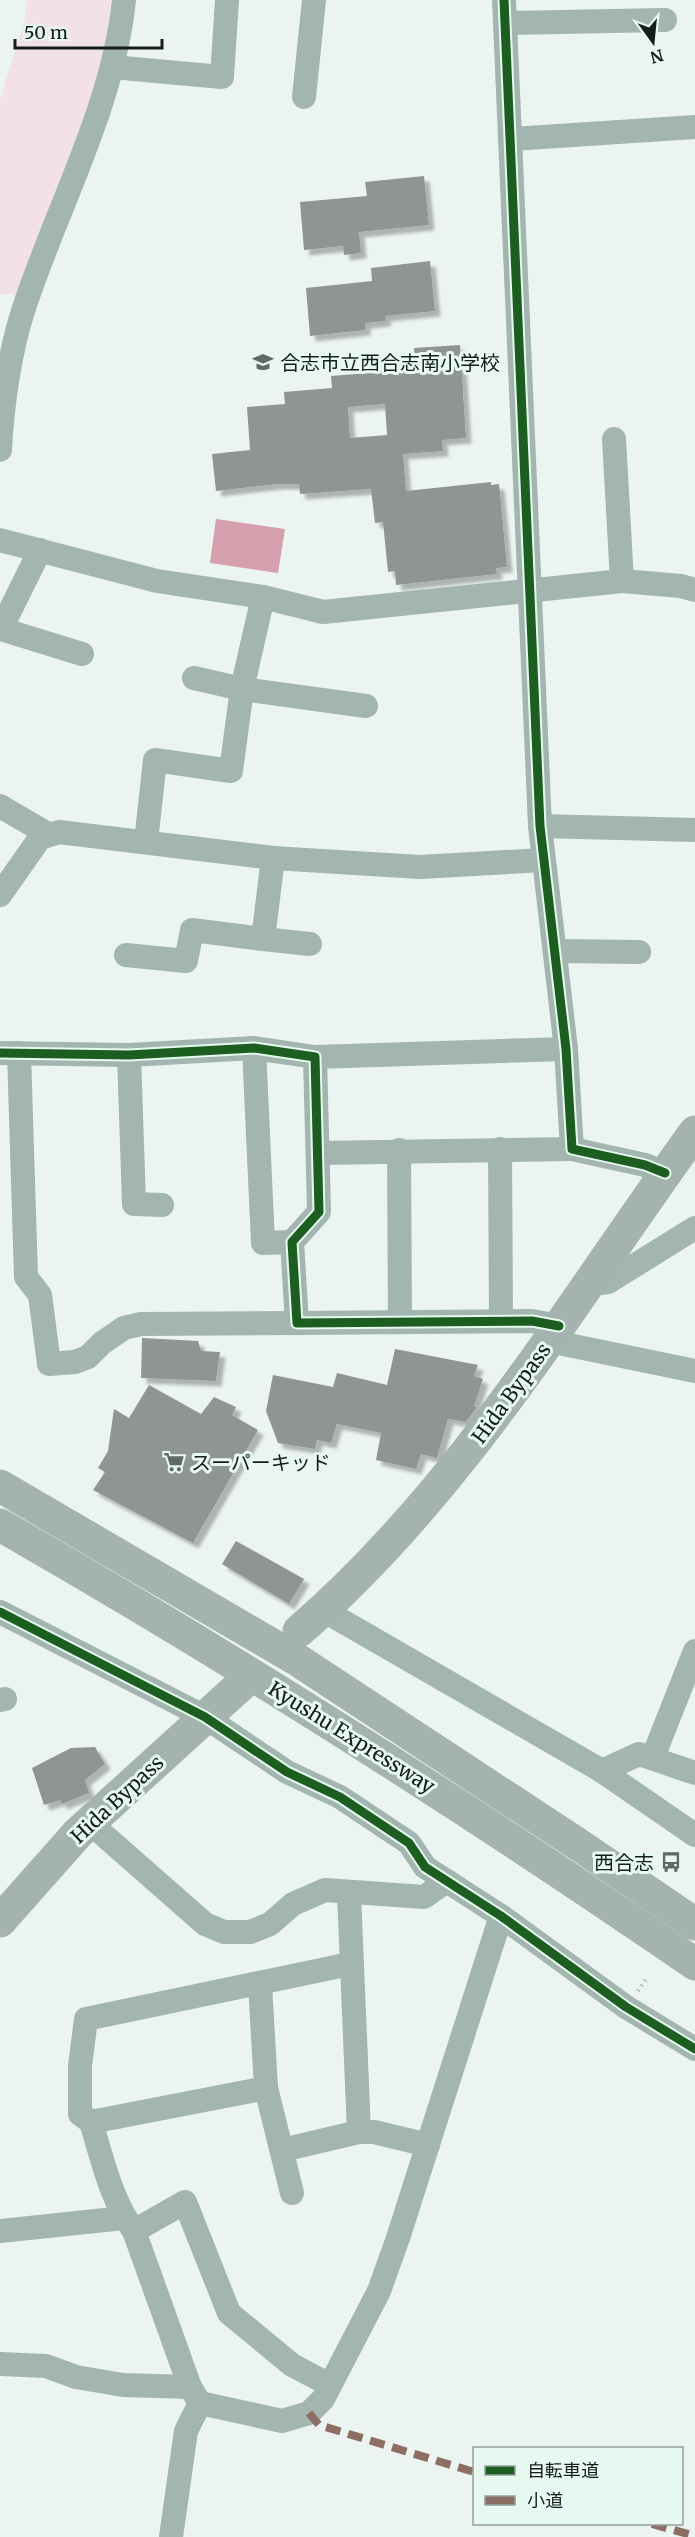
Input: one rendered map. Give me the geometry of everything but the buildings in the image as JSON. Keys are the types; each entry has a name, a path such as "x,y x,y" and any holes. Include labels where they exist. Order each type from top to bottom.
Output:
{"highway":[{"name":"Hida Bypass","path":"311,1621 400,1532 454,1470 502,1409 695,1132"},
{"name":"Kyushu Expressway","path":"0,1486 296,1659 695,1924"},
{"name":"Kyushu Expressway","path":"0,1525 153,1613 431,1786 695,1964"},
{"name":"Hida Bypass","path":"0,1920 90,1823 242,1684"}],"street":[{"path":"0,450 2,414 22,312 69,194 112,67 124,0"},
{"path":"112,67 222,77 227,0"},
{"path":"304,97 314,0"},
{"path":"572,1149 567,1049 540,826 505,11 665,20"},
{"path":"512,139 695,127"},
{"path":"614,439 622,581"},
{"path":"0,540 158,581 263,597 323,612 622,581 681,586 695,590"},
{"path":"40,550 1,629 82,654"},
{"path":"146,842 155,760 231,771 242,689 263,597"},
{"path":"194,678 242,689 366,706"},
{"path":"0,806 48,834"},
{"path":"540,826 695,830"},
{"path":"0,895 33,845 48,834 59,832 273,858 420,867 543,860"},
{"path":"263,939 273,858"},
{"path":"126,955 186,961 192,930 309,944"},
{"path":"555,951 639,952"},
{"path":"567,1049 315,1058 254,1048 129,1054 10,1053 26,1276 40,1295 49,1364 75,1362 88,1357 102,1343 124,1328 141,1324 532,1321 554,1333 695,1371"},
{"path":"254,1048 263,1242 292,1242"},
{"path":"129,1054 134,1204 162,1205"},
{"path":"297,1323 292,1242 319,1212 315,1058"},
{"path":"500,1149 501,1321"},
{"path":"319,1153 572,1149 645,1165 665,1173"},
{"path":"399,1150 400,1321"},
{"path":"587,1285 608,1282 695,1228"},
{"path":"0,1612 205,1717 287,1772 340,1797 409,1843 424,1867 501,1916 626,2007 695,2049"},
{"path":"311,1621 602,1771 695,1835"},
{"path":"653,1757 695,1651"},
{"path":"602,1771 639,1754 695,1773"},
{"path":"90,1823 205,1923 224,1932 250,1932 270,1924 293,1904 325,1890 349,1894 424,1897 447,1881"},
{"path":"349,1894 350,1964 359,2132"},
{"path":"0,2364 46,2366 76,2377 195,2395 282,2421 309,2413 323,2399 379,2291 501,1916"},
{"path":"171,2537 186,2431 195,2395 129,2224 104,2167 91,2122 80,2114 80,2066 86,2019 350,1964"},
{"path":"260,1984 266,2088 292,2193"},
{"path":"91,2122 266,2088"},
{"path":"282,2150 359,2132 374,2132 428,2145"},
{"path":"0,2231 129,2224 185,2202 229,2313 292,2365 330,2385"}],"shaded area":[{"path":"27,0 111,0 99,76 89,113 78,150 24,295 0,294 0,99 25,18"},
{"path":"216,519 285,529 278,573 210,563"}],"marked path":[{"path":"309,2413 319,2425 473,2472"},
{"path":"656,2525 695,2536"}],"cycle path":[{"path":"504,0 540,826 566,1049 572,1149 645,1165 665,1173"},
{"path":"0,1053 129,1055 254,1048 315,1057 319,1212 292,1242 297,1323 532,1321 559,1326"},
{"path":"0,1612 205,1717 287,1772 340,1797 409,1843 425,1867 501,1916 626,2007 695,2049"}],"place":[{"name":"合志市立西合志南小学校","path":"263,362"},
{"name":"スーパーキッド","path":"174,1462"},
{"name":"西合志","path":"671,1862"}]}
